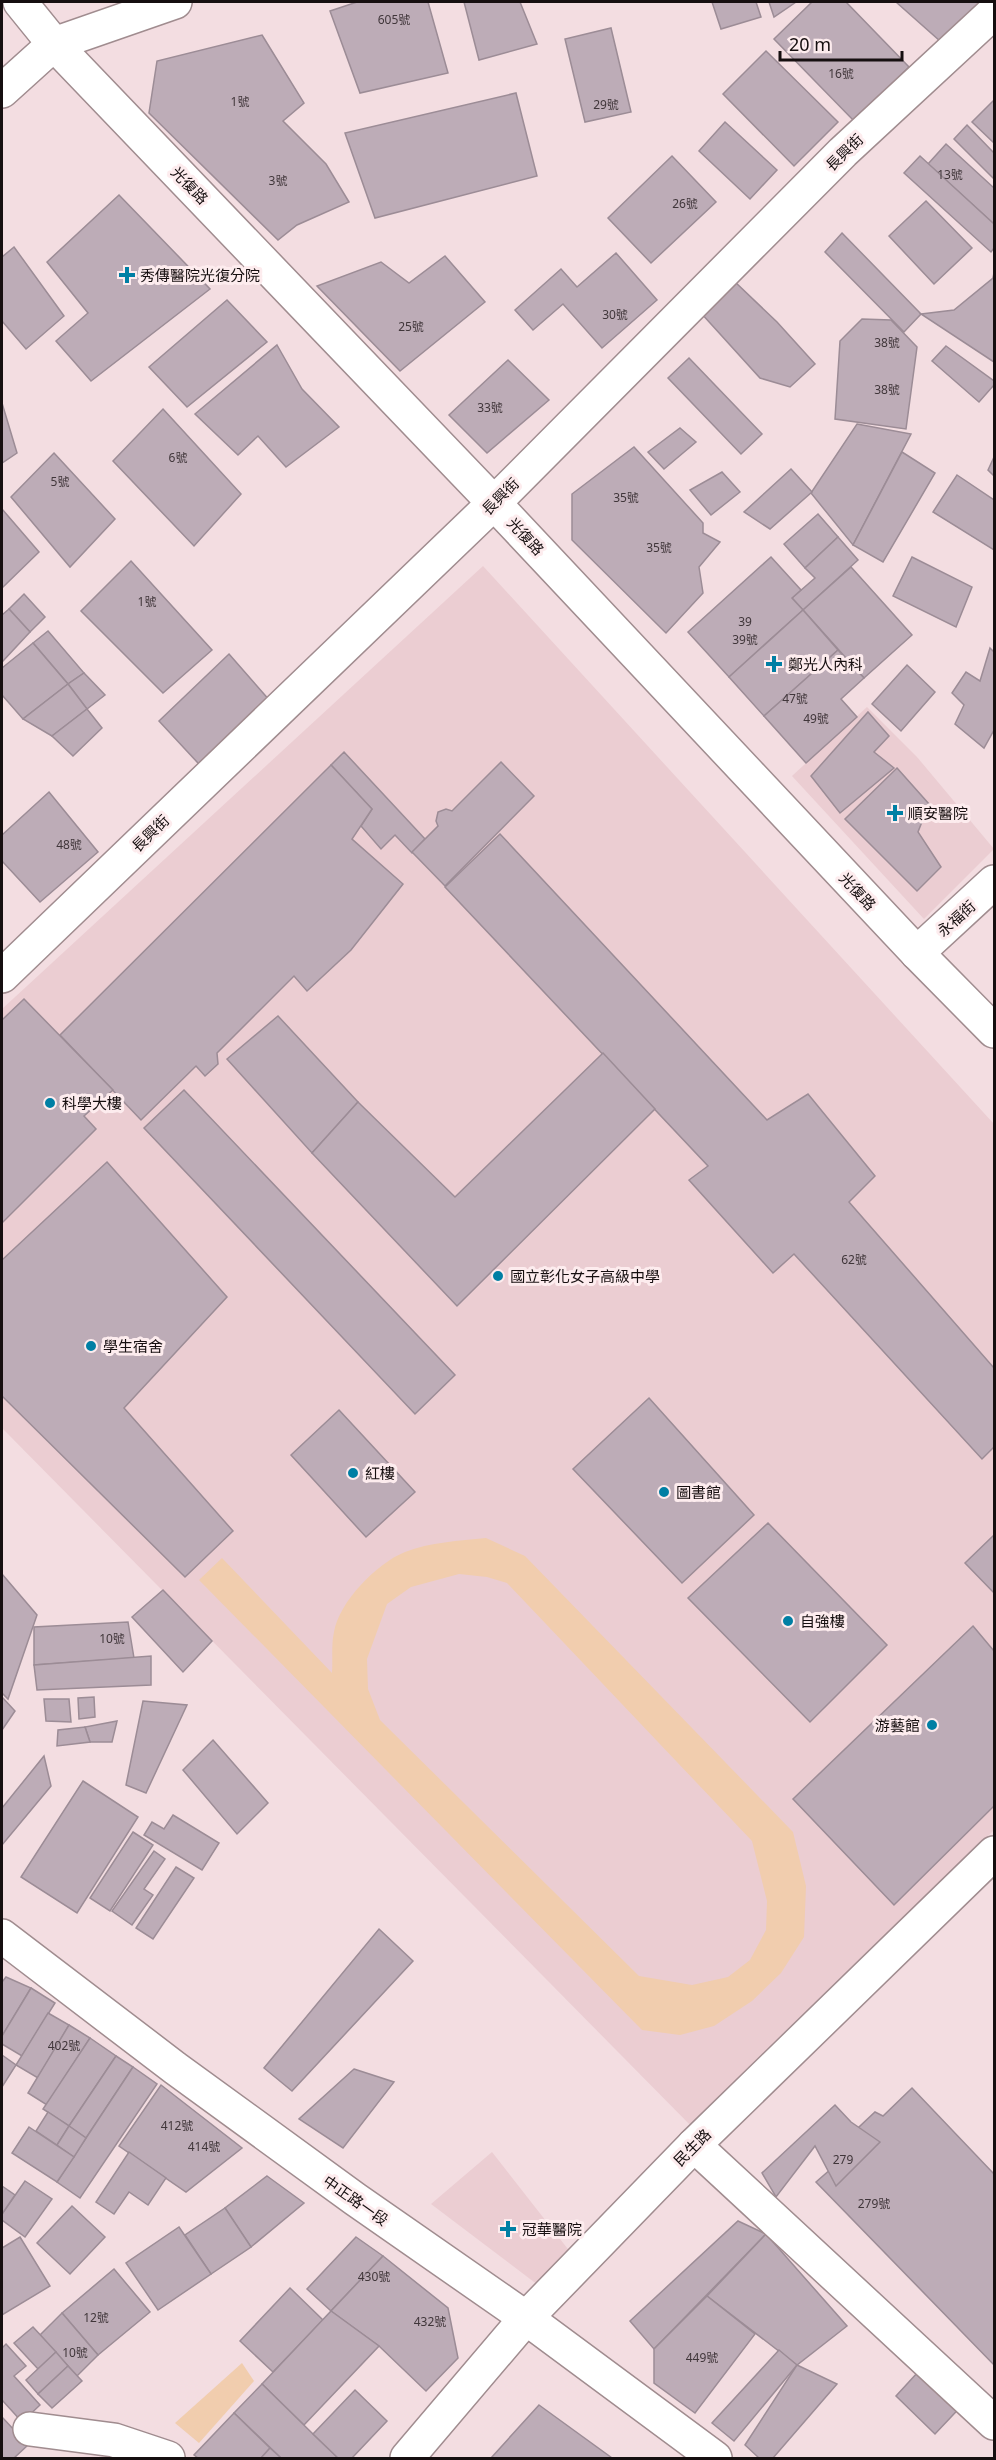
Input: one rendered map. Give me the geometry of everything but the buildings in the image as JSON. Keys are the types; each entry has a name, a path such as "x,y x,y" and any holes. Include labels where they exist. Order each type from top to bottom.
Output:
{"street":[{"name":"光復路","path":"20,2 54,44 494,502 917,953 994,1031"},
{"path":"2,91 54,44 176,2"},
{"name":"長興街","path":"2,976 494,502 843,152 994,12"},
{"name":"永福街","path":"917,953 994,882"},
{"name":"民生路","path":"407,2458 526,2318 694,2145 990,1867"},
{"name":"中正路一段","path":"2,1936 175,2068 354,2199 526,2318 715,2458"},
{"path":"694,2145 994,2423"},
{"path":"30,2429 114,2440 168,2458"}],"shaded area":[{"name":"國立彰化女子高級中學","path":"483,566 994,1124 994,1830 696,2131 2,1428 2,1009"},
{"name":"順安醫院","path":"867,707 917,757 994,849 924,919 792,776"},
{"path":"486,1538 525,1556 793,1832 806,1886 804,1937 781,1973 752,2001 714,2026 680,2035 642,2030 199,1580 222,1558 332,1673 333,1642 337,1620 351,1596 372,1574 394,1557 405,1552 434,1544","holes":["459,1574 487,1577 507,1583 752,1841 767,1901 766,1930 750,1960 728,1977 692,1985 639,1976 380,1720 368,1689 367,1659 387,1604 411,1587"]},
{"name":"冠華醫院","path":"492,2152 571,2253 538,2285 431,2204"},
{"path":"242,2363 254,2381 199,2443 175,2423"}],"place":[{"name":"秀傳醫院光復分院","path":"127,275"},
{"name":"鄭光人內科","path":"774,664"},
{"name":"順安醫院","path":"895,813"},
{"name":"科學大樓","path":"50,1103"},
{"name":"國立彰化女子高級中學","path":"498,1276"},
{"name":"學生宿舍","path":"91,1346"},
{"name":"紅樓","path":"353,1473"},
{"name":"圖書館","path":"664,1492"},
{"name":"自強樓","path":"788,1621"},
{"name":"游藝館","path":"932,1725"},
{"name":"冠華醫院","path":"508,2229"}]}
